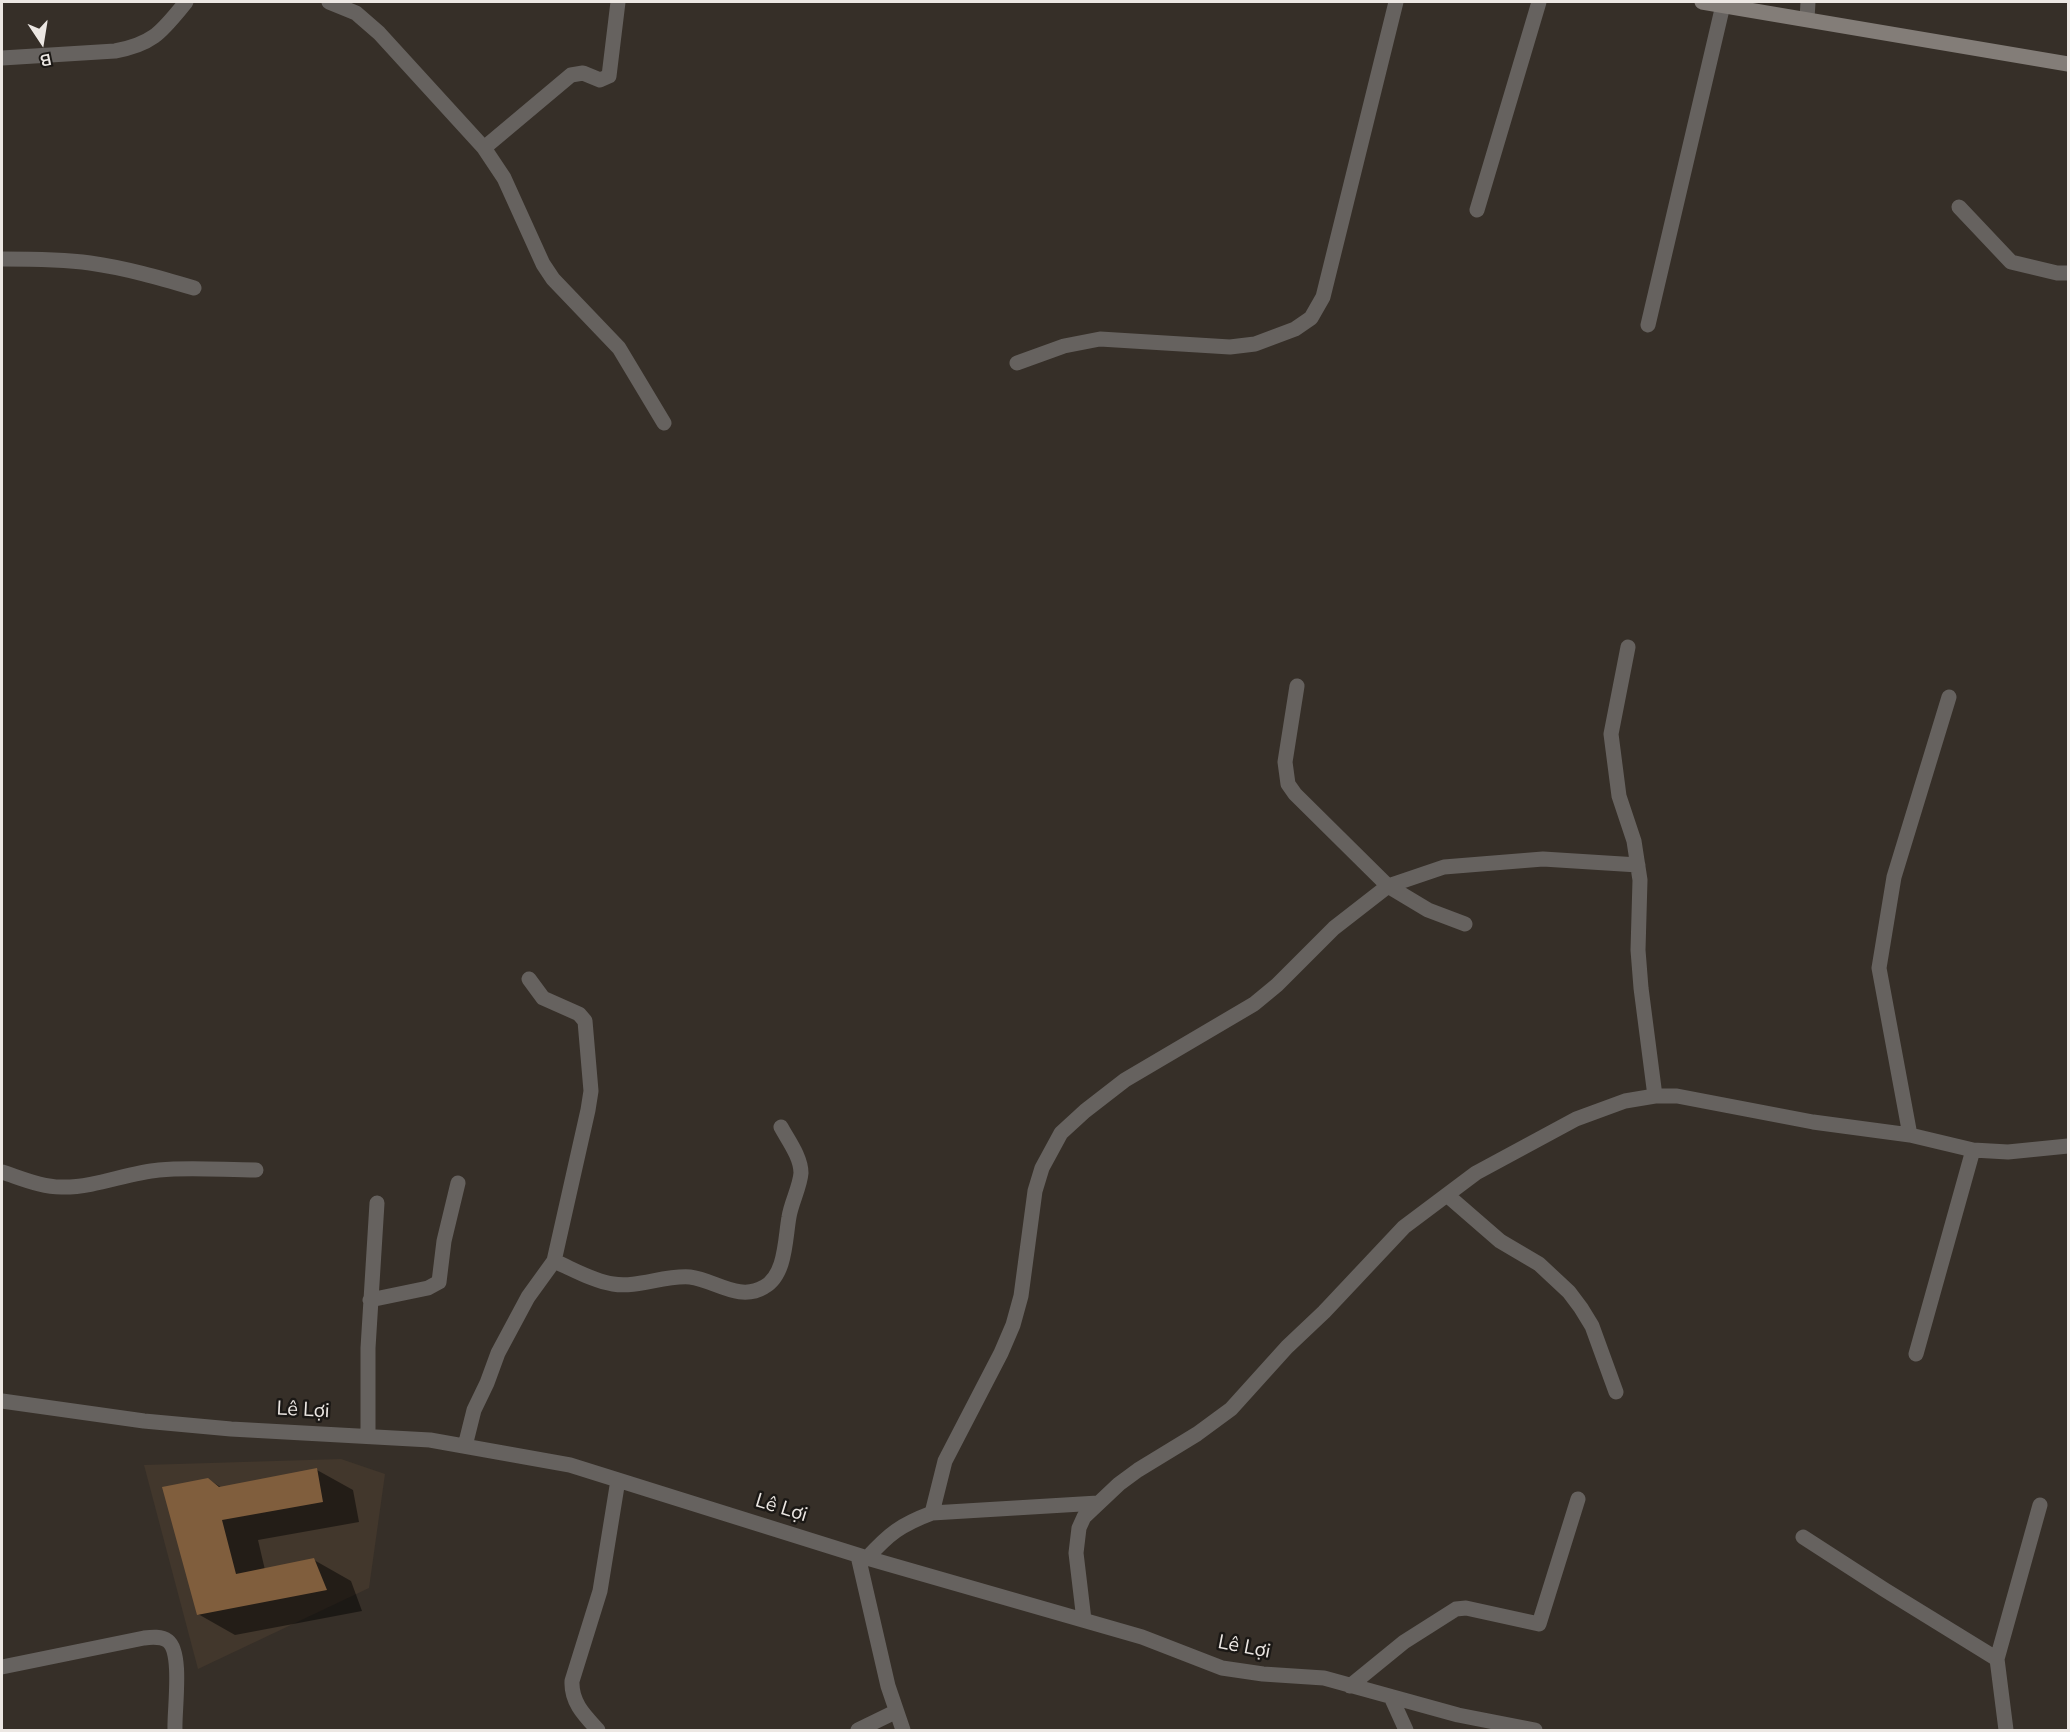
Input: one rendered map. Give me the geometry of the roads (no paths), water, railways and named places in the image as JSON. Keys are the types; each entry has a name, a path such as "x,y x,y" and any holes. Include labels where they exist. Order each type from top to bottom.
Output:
{"main road":[{"path":"1702,2 1731,4 1807,19 2067,62"}],"street":[{"path":"2,58 132,48 162,32 186,2"},
{"path":"329,2 361,7 379,33 484,148 504,178 543,264 553,279 619,348 664,423"},
{"path":"484,148 572,75 583,73 600,80 609,76 618,2"},
{"path":"1017,363 1064,346 1100,339 1230,347 1255,345 1295,329 1311,318 1323,297 1396,2"},
{"path":"1477,210 1539,2"},
{"path":"1807,19 1808,2"},
{"path":"1647,325 1731,4"},
{"path":"1959,207 2011,262 2057,273 2068,273"},
{"path":"2,259 45,259 91,263 148,274 194,288"},
{"path":"1628,647 1611,734 1619,796 1629,820 1640,880 1638,950 1655,1096"},
{"path":"1297,686 1285,762 1288,784 1295,794 1388,886 1428,910 1465,924"},
{"path":"1910,1136 1879,968 1894,877 1949,697"},
{"path":"932,1514 945,1461 1013,1325 1021,1296 1035,1191 1042,1168 1061,1133 1125,1080 1254,1004 1277,985 1334,928 1388,886 1444,867 1543,859 1638,865"},
{"path":"465,1446 474,1410 488,1383 498,1353 528,1297 554,1261 591,1091 587,1035 583,1017 543,998 529,980"},
{"path":"1084,1620 1076,1553 1078,1528 1084,1517 1138,1470 1197,1434 1231,1408 1274,1360 1324,1312 1404,1227 1476,1173 1576,1119 1625,1101 1655,1096 1692,1097 1813,1122 1910,1136 1973,1150 2008,1152 2068,1146"},
{"path":"554,1261 601,1282 616,1285 691,1277 741,1293 752,1292 764,1287 774,1279 779,1270 791,1205 801,1173 794,1150 781,1127"},
{"path":"1916,1354 1973,1150"},
{"path":"2,1172 46,1185 62,1187 90,1185 129,1174 163,1170 256,1170"},
{"path":"370,1300 428,1288 439,1282 444,1241 458,1183"},
{"path":"1447,1195 1500,1241 1539,1264 1569,1292 1592,1326 1616,1392"},
{"path":"368,1435 368,1348 377,1203"},
{"name":"Lê Lợi","path":"2,1401 144,1421 231,1429 430,1440 570,1465 862,1557 1142,1637 1222,1668 1263,1674 1324,1678 1458,1715 1535,1731"},
{"path":"598,1731 576,1705 571,1690 600,1592 618,1480"},
{"path":"1350,1686 1404,1641 1456,1609 1466,1608 1539,1624 1578,1499"},
{"path":"903,1731 888,1686 862,1557 894,1531 914,1520 932,1514 1098,1503"},
{"path":"2006,1731 1997,1659 2040,1505"},
{"path":"1803,1537 1997,1659"},
{"path":"2,1667 158,1637 167,1641 174,1648 176,1661 175,1731"},
{"path":"1391,1697 1406,1731"},
{"path":"858,1731 896,1712"}]}
